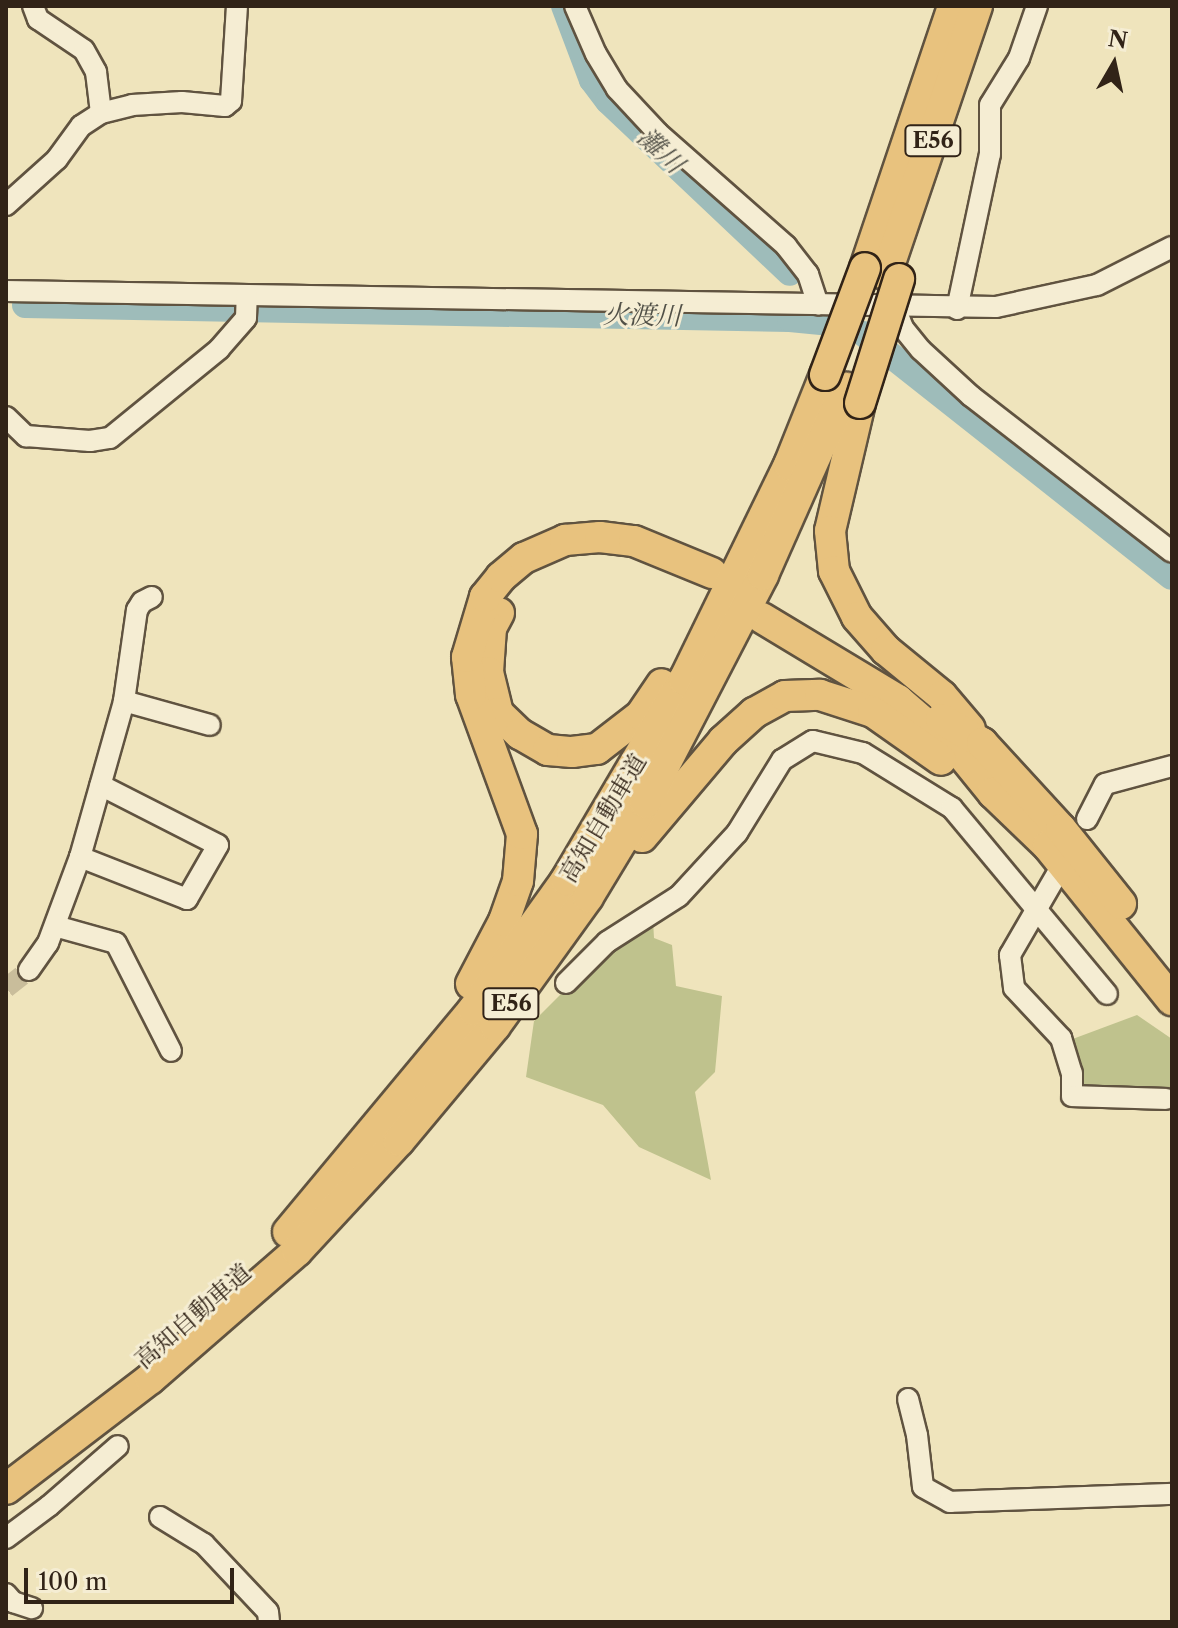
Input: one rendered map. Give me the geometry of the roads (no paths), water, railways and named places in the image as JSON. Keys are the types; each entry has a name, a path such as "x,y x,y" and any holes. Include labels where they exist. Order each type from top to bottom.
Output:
{"highway":[{"name":"高知自動車道","path":"6,1489 150,1379 297,1251 399,1141 495,1026 588,897 645,803 705,691 810,474 886,282 953,6"},
{"name":"E56","path":"886,282 977,6"},
{"path":"886,282 844,388 830,531 834,571 857,617 886,650 942,696 1061,829 1172,967"},
{"name":"高知自動車道","path":"6,1465 138,1364 281,1239 473,1010 566,880 684,680 720,576 789,465 844,388"},
{"path":"281,1239 435,1039 484,964 518,881 522,834 471,695 468,670 473,627 485,597 501,577 524,558 565,540 600,537 634,541 720,576"},
{"path":"578,556 604,556 720,576 641,715 597,749 572,752 548,750 520,734 498,713 488,672 491,628 521,583 578,556"},
{"path":"982,743 942,720 860,658 766,609 898,700 963,756 993,793 1048,846 1172,1000"},
{"path":"588,897 723,741 754,713 785,696 820,695 873,712 993,793"}],"street":[{"path":"33,6 38,19 84,50 96,72 101,113"},
{"path":"6,205 57,159 81,126 101,113 132,105 225,106 231,101 237,6"},
{"path":"575,6 596,54 617,89 658,133 786,246 808,274 818,304"},
{"path":"957,309 990,154 990,105 1019,58 1037,6"},
{"path":"6,291 818,304 886,282 957,309 996,307 1063,295 1107,281 1172,247"},
{"path":"886,282 903,328 921,350 1027,441 1172,552"},
{"path":"6,417 26,436 90,441 110,438 219,349 246,318 247,295"},
{"path":"29,970 48,943 80,857 124,701 137,610 142,602 152,597"},
{"path":"124,701 210,725"},
{"path":"566,983 607,942 679,896 737,833 782,760 813,741 863,753 952,808 1107,994"},
{"path":"1087,819 1105,784 1172,766"},
{"path":"80,857 187,899 218,845 100,785"},
{"path":"1057,874 1010,955 1014,988 1061,1038 1072,1073 1072,1096 1166,1099"},
{"path":"55,926 116,943 171,1051"},
{"path":"908,1399 917,1435 923,1487 950,1502 1172,1494"},
{"path":"6,1538 118,1446"},
{"path":"160,1517 204,1544 268,1612 269,1622"},
{"path":"6,1594 13,1602 32,1608"}],"waterway":[{"name":"灘川","path":"564,6 592,80 608,101 790,273"},
{"name":"火渡川","path":"25,305 790,319 852,325"},
{"name":"火渡川","path":"864,334 1172,577"}],"tunnel":[{"path":"6,988 29,970"}]}
